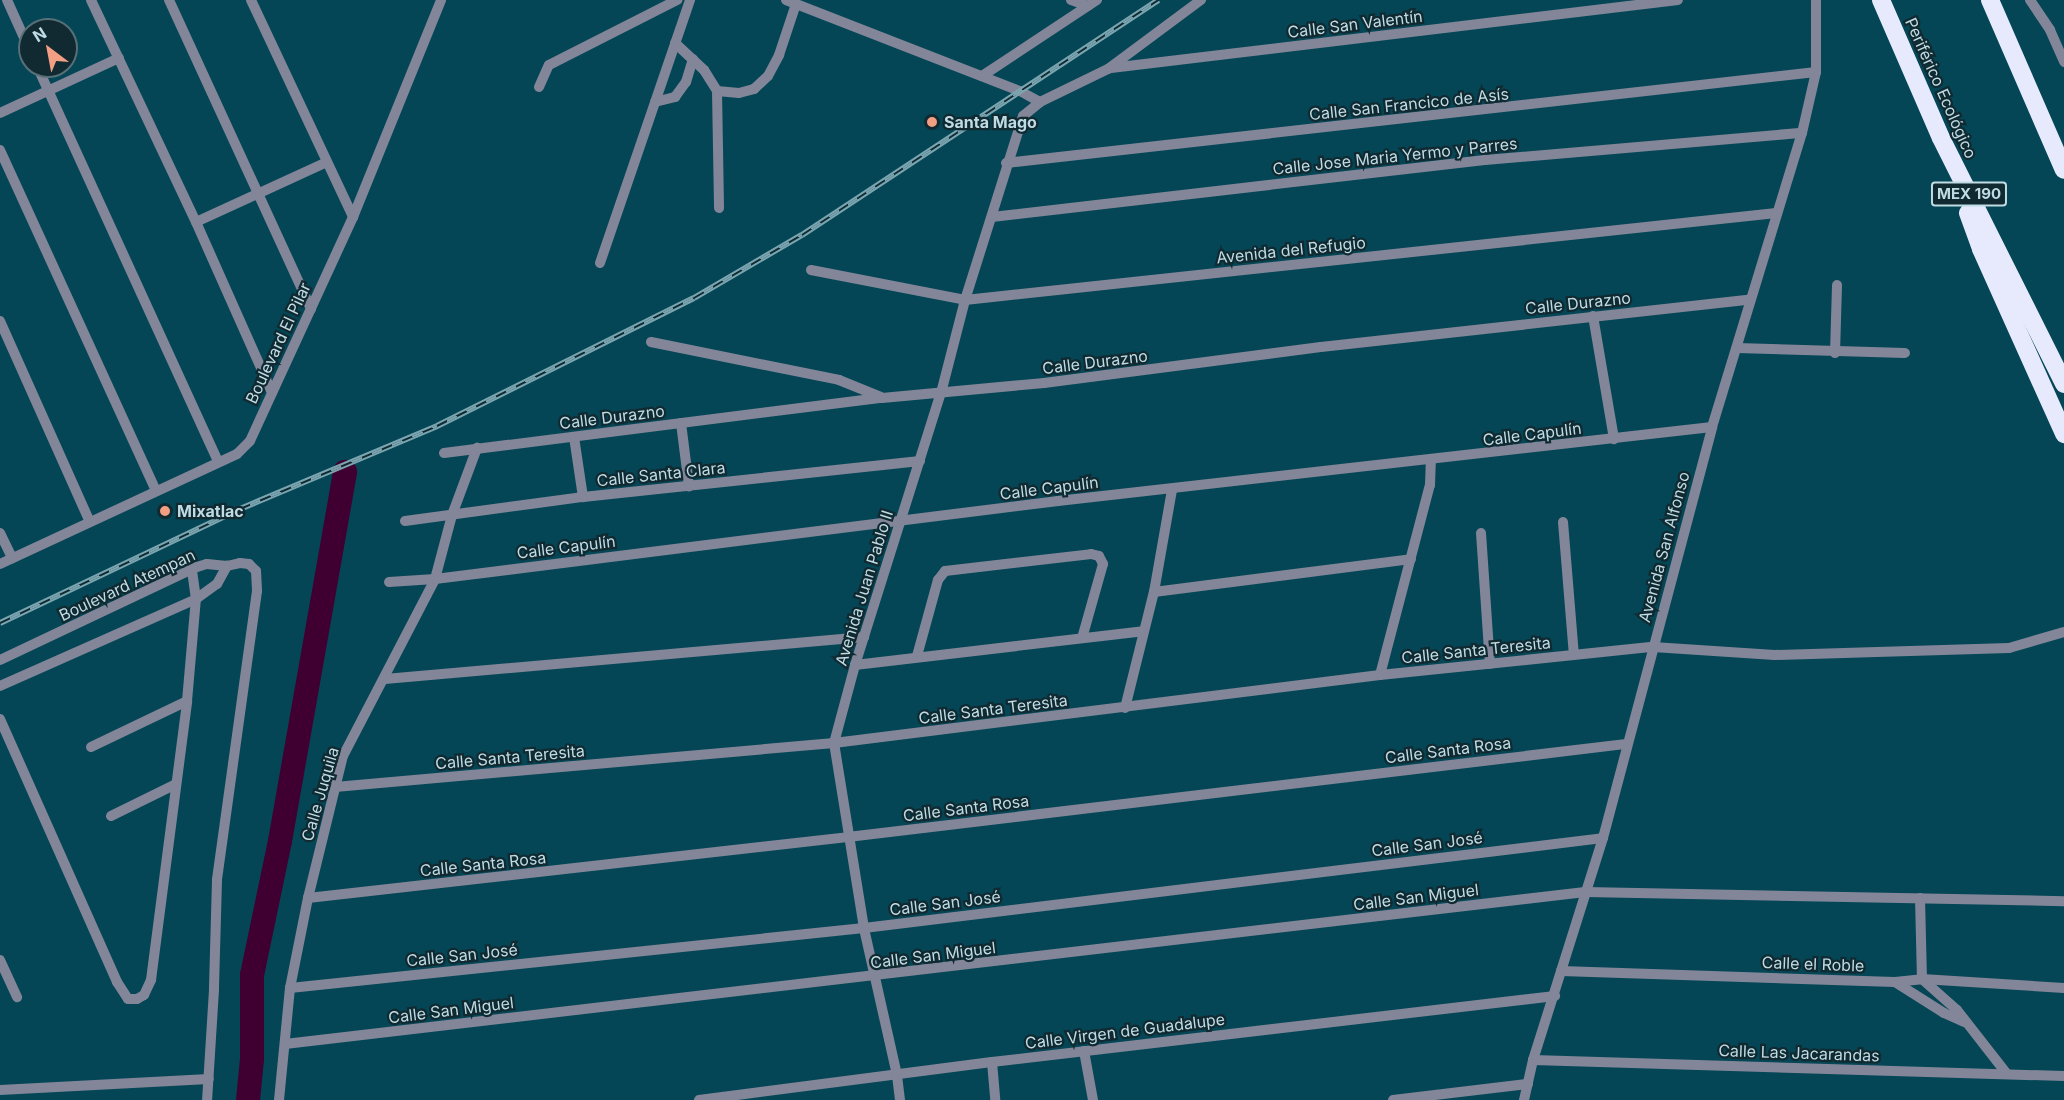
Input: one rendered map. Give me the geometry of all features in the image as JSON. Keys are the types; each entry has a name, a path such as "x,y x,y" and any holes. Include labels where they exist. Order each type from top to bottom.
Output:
{"highway":[{"name":"Periférico Ecológico","path":"1881,0 1941,138 2064,384"},
{"path":"1990,0 2064,170"},
{"path":"1941,138 1981,249 2064,434"}],"street":[{"path":"7,0 18,24"},
{"path":"91,0 196,222 272,393"},
{"path":"169,0 311,309"},
{"path":"251,0 352,217"},
{"name":"Boulevard El Pilar","path":"0,564 237,454 250,441 352,217 441,0"},
{"path":"539,87 549,65 676,0"},
{"path":"600,263 690,0"},
{"path":"1071,0 1093,3"},
{"path":"717,91 740,93 754,89 768,76 779,55 791,2 1020,91 1040,102 1107,69 1201,0"},
{"name":"Calle San Valentín","path":"1107,69 1678,0"},
{"name":"Avenida San Alfonso","path":"1524,1100 1533,1060 1603,838 1626,744 1712,427 1802,133 1816,72 1816,0"},
{"path":"2030,0 2050,30 2064,62"},
{"path":"982,76 1093,3"},
{"path":"675,42 712,80 717,91 719,208"},
{"path":"0,113 119,58"},
{"path":"655,102 675,97 686,82 693,59"},
{"name":"Calle San Francico de Asís","path":"1006,163 1816,72"},
{"path":"42,78 218,462"},
{"name":"Avenida Juan Pablo II","path":"900,1100 897,1075 864,928 834,743 855,665 941,393 965,300 992,217 1006,163 1023,116 1040,102"},
{"name":"Calle Jose Maria Yermo y Parres","path":"992,217 1485,160 1802,133"},
{"path":"0,150 156,491"},
{"path":"196,222 327,162"},
{"name":"Avenida del Refugio","path":"811,270 965,300 1776,213"},
{"path":"1835,353 1837,285"},
{"name":"Calle Durazno","path":"444,453 882,398 1750,300"},
{"path":"1593,316 1614,439"},
{"path":"0,321 90,522"},
{"path":"651,342 839,380 882,398"},
{"path":"1737,348 1835,353 1905,353"},
{"path":"681,423 689,486"},
{"name":"Calle Capulín","path":"390,582 435,579 901,521 1712,427"},
{"path":"574,437 583,497"},
{"name":"Calle Juquila","path":"279,1100 290,988 308,898 344,756 435,579 452,515 477,448"},
{"path":"1380,675 1430,485 1431,460"},
{"name":"Calle Santa Clara","path":"405,521 583,497 920,461"},
{"path":"1125,708 1154,592 1172,489"},
{"path":"1563,522 1574,655"},
{"path":"0,533 12,558"},
{"path":"1481,533 1490,664"},
{"path":"917,656 938,580 945,571 1091,554 1098,556 1103,564 1082,638"},
{"path":"1154,592 1411,559"},
{"name":"Boulevard Atempan","path":"0,660 207,564 227,566 249,564 255,571 257,591 217,880 209,1079"},
{"path":"0,686 196,599 217,584 227,566"},
{"path":"0,719 117,982 128,999 137,999 144,995 151,980 187,701 196,599 192,570"},
{"path":"855,665 1143,631"},
{"name":"Calle Santa Teresita","path":"335,787 834,743 1380,675 1653,647 1775,655 2009,648 2064,633"},
{"path":"385,679 864,637"},
{"path":"91,747 187,701"},
{"name":"Calle Santa Rosa","path":"308,898 848,837 1626,744"},
{"path":"111,816 176,784"},
{"name":"Calle San José","path":"290,988 864,928 1603,838"},
{"name":"Calle San Miguel","path":"285,1044 874,977 1585,892 2064,901"},
{"path":"1920,898 1922,980 1957,1010 2007,1074"},
{"path":"0,960 17,997"},
{"name":"Calle el Roble","path":"1561,971 1894,982 1922,980 2064,988"},
{"path":"1894,982 1944,1013 1967,1023"},
{"name":"Calle Virgen de Guadalupe","path":"699,1100 796,1095 897,1075 992,1062 1555,996"},
{"path":"1084,1051 1093,1100"},
{"name":"Calle Las Jacarandas","path":"1533,1060 2064,1076"},
{"path":"992,1062 995,1100"},
{"path":"0,1090 209,1079 207,1100"},
{"path":"1394,1100 1528,1084"}],"waterway":[{"path":"248,1100 252,1059 252,975 280,841 345,472"}],"railway":[{"path":"0,623 240,509 437,426 694,298 802,235 1158,0"}],"place":[{"name":"Santa Mago","path":"932,122"},
{"name":"Mixatlac","path":"165,511"}]}
